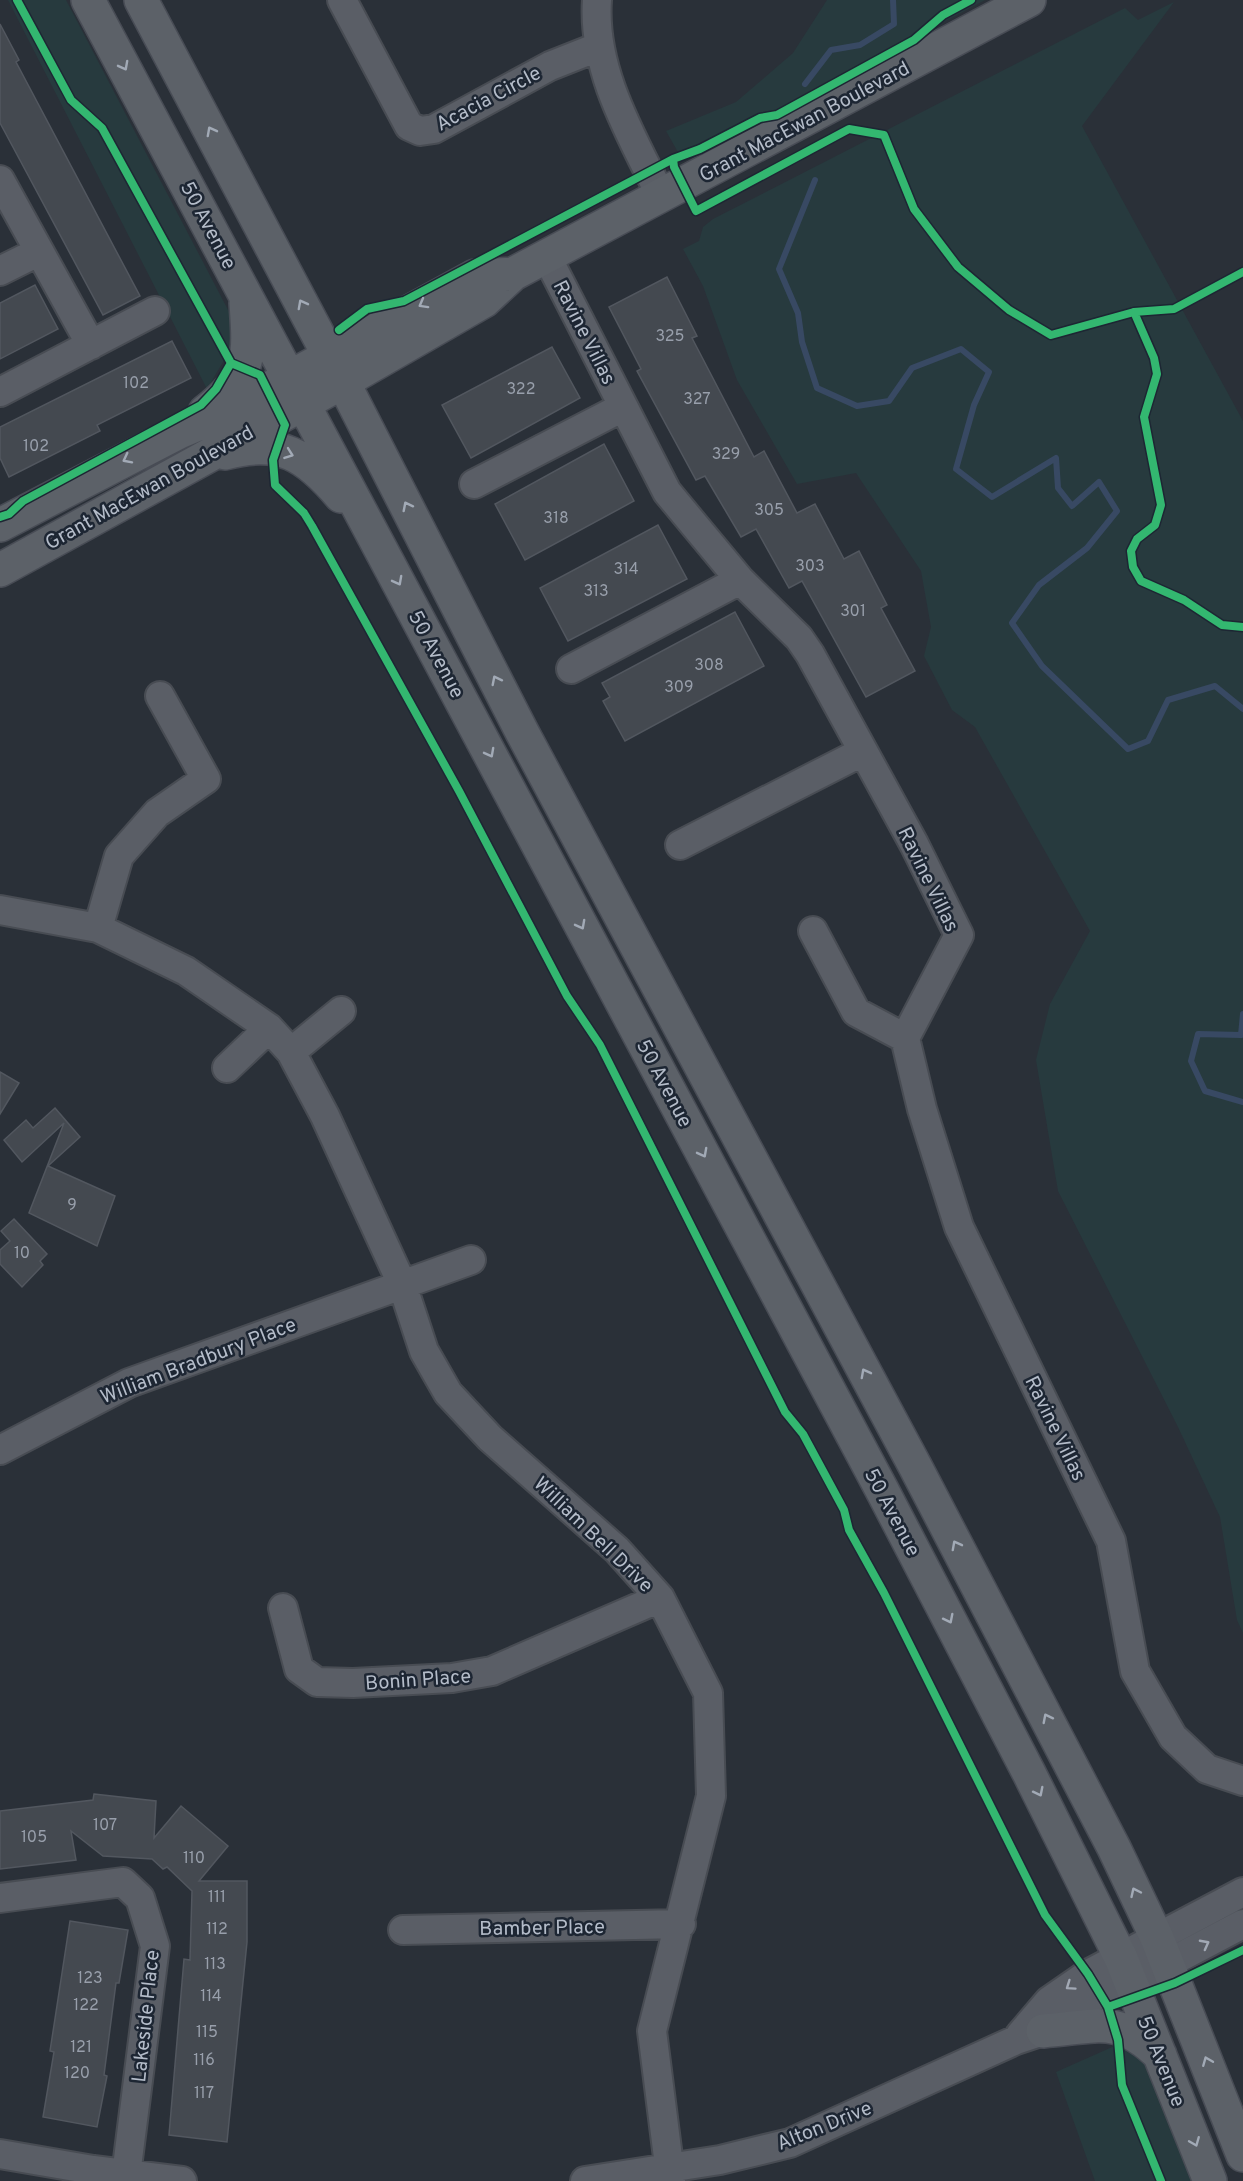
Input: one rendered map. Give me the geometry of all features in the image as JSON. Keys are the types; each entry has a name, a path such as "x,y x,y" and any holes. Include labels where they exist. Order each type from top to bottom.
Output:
{"main road":[{"name":"50 Avenue","path":"88,0 883,1492 1075,1862 1126,1970 1210,2181"},
{"name":"50 Avenue","path":"141,0 522,732 1015,1656 1114,1848 1162,1951 1243,2155"},
{"name":"Grant MacEwan Boulevard","path":"0,570 192,463 297,390 335,369 484,301 513,274 1029,0"},
{"path":"179,432 223,397 244,369 249,340 245,292"},
{"name":"Grant MacEwan Boulevard","path":"0,525 179,432 226,412 297,390"},
{"path":"192,463 251,446 267,447 295,455 321,474 370,530"},
{"path":"1029,2035 1114,2026 1142,2037 1160,2056"}],"street":[{"name":"Acacia Circle","path":"342,0 409,126 420,131 434,129 550,66 598,47"},
{"path":"597,0 598,47 622,116 661,196"},
{"path":"0,180 91,345"},
{"path":"0,271 38,252"},
{"name":"Ravine Villas","path":"547,257 667,492 740,580 799,638 810,654 914,844 959,935 905,1038 922,1109 959,1227 1111,1542 1135,1671 1173,1737 1207,1769 1243,1781"},
{"path":"0,392 155,311"},
{"name":"Ravine Villas","path":"474,484 623,407"},
{"path":"571,669 740,580"},
{"path":"98,928 119,856 157,813 206,779 160,696"},
{"path":"680,845 862,752"},
{"name":"William Bell Drive","path":"0,910 98,928 186,971 269,1028 291,1052 324,1116 402,1284 424,1351 448,1393 490,1438 617,1550 660,1598 708,1693 711,1796 681,1924 652,2031 670,2175"},
{"path":"813,931 856,1012 905,1038"},
{"path":"291,1052 341,1011"},
{"path":"227,1068 269,1028"},
{"path":"402,1284 471,1260"},
{"name":"William Bradbury Place","path":"0,1450 129,1383 402,1284"},
{"name":"Bonin Place","path":"283,1608 299,1669 317,1682 353,1683 452,1678 492,1671 660,1598"},
{"name":"Lakeside Place","path":"0,1898 123,1882 140,1898 154,1946 126,2175"},
{"path":"1162,1951 1243,1892"},
{"name":"Bamber Place","path":"403,1930 681,1924"},
{"path":"1162,1951 1243,1924"},
{"name":"Alton Drive","path":"585,2181 670,2175 790,2143 1029,2035 1049,2001 1088,1974 1126,1970 1162,1951"},
{"path":"0,2154 92,2176 126,2175 182,2181"}],"green space":[{"path":"8,0 66,0 238,329 230,350 207,389"},
{"path":"827,0 985,0 683,161 666,131 736,102 793,53"},
{"path":"1174,2 1082,126 1243,421 1243,1633 1237,1620 1220,1517 1178,1427 1058,1191 1036,1060 1050,1004 1090,931 975,727 952,710 924,656 931,627 921,571 856,473 797,484 737,380 703,286 683,249 699,241 703,227 713,219 1125,8 1138,20"},
{"path":"1128,2040 1158,2075 1192,2181 1095,2181 1056,2072"}],"building":[{"path":"0,24 19,60 16,62 140,296 103,315 0,123"},
{"path":"667,277 697,336 692,338 754,457 764,451 797,513 815,504 844,559 859,551 887,605 881,608 915,671 866,697 802,581 789,588 756,529 741,537 705,476 696,480 637,371 641,369 609,307"},
{"path":"35,285 58,329 0,359 0,303"},
{"path":"172,341 191,378 97,425 100,431 9,477 0,458 0,427"},
{"path":"552,347 580,398 471,458 442,405"},
{"path":"604,444 634,501 525,560 495,504"},
{"path":"658,525 687,579 568,641 540,588"},
{"path":"735,612 764,666 625,741 603,701 610,697 602,683"},
{"path":"0,1072 19,1083 0,1114"},
{"path":"55,1108 80,1137 48,1166 115,1196 97,1246 29,1213 64,1123 22,1162 4,1140 26,1120 33,1128"},
{"path":"14,1219 47,1254 40,1261 43,1265 22,1287 0,1264 0,1250 10,1241 1,1231"},
{"path":"94,1794 156,1801 154,1838 181,1806 228,1846 199,1881 247,1881 247,1942 227,2142 169,2135 184,1959 190,1960 192,1891 167,1867 163,1869 152,1859 103,1856 71,1831 76,1860 0,1869 0,1811 93,1800"},
{"path":"70,1921 128,1930 119,1983 116,1983 104,2075 107,2076 97,2127 43,2117 54,2052 50,2051"}],"waterway":[{"path":"805,84 831,50 860,45 894,24 893,0"},
{"path":"815,180 779,269 798,313 802,342 817,388 857,406 889,401 912,368 961,349 989,372 974,405 956,469 992,497 1056,458 1058,488 1072,506 1099,482 1117,511 1087,548 1039,585 1012,623 1042,666 1128,749 1148,741 1168,700 1215,686 1243,709"},
{"path":"1243,1014 1241,1035 1198,1034 1191,1061 1205,1091 1243,1102"}],"cycle path":[{"path":"17,0 71,100 102,128 231,363 260,375 285,425 273,460 275,485 304,513 312,526 459,791 567,996 600,1045 785,1412 803,1434 844,1510 849,1530 884,1593 1045,1915 1088,1974 1108,2007 1118,2040 1122,2085 1161,2181"},
{"path":"673,159 700,149 760,118 777,115 914,40 943,15 971,0"},
{"path":"339,330 367,309 404,301 673,159 674,167 696,211 849,129 884,135 914,209 958,267 1009,310 1051,335 1134,312 1154,358 1157,374 1144,417 1161,505 1155,525 1137,539 1131,551 1133,567 1141,581 1184,600 1222,625 1243,627"},
{"path":"1134,312 1174,309 1243,272"},
{"path":"0,517 9,514 23,501 201,405 216,389 231,363"},
{"path":"1108,2007 1175,1983 1243,1950"}]}
